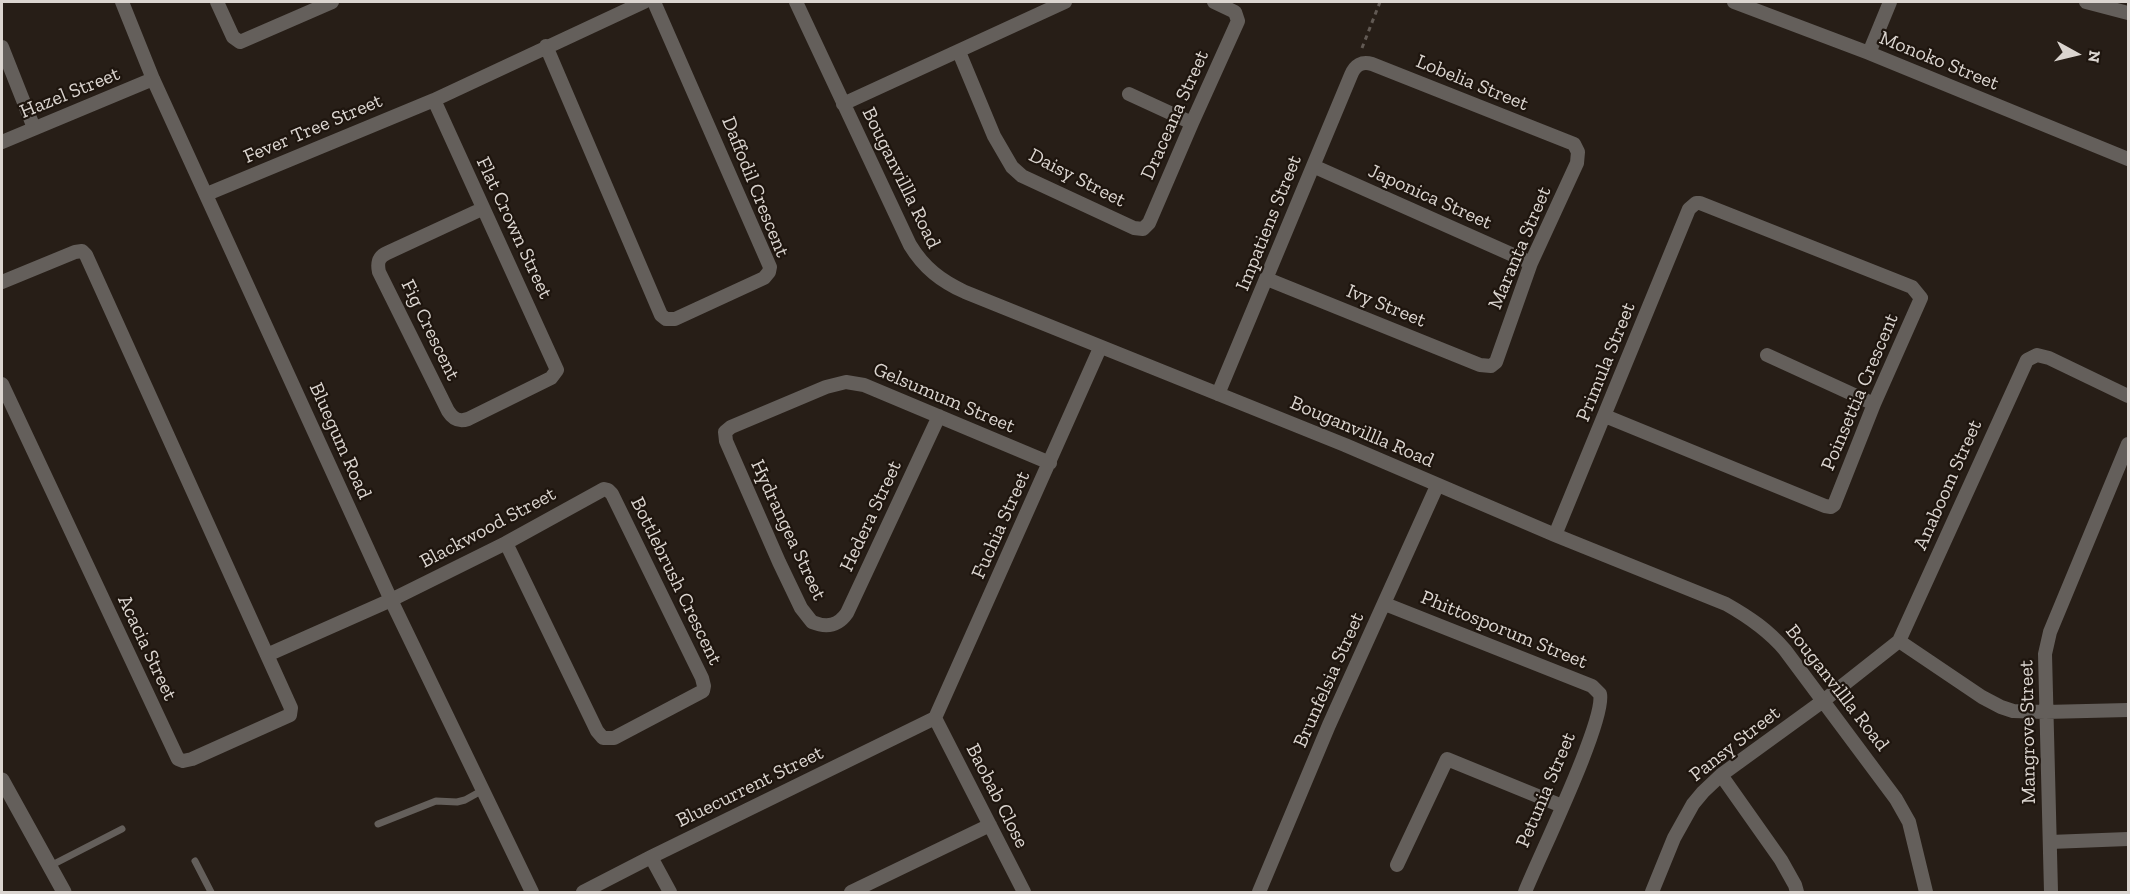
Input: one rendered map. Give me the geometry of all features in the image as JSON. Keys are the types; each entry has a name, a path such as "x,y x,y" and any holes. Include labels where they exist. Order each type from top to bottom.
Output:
{"street":[{"name":"Bluegum Road","path":"122,2 153,80 391,600 532,892"},
{"path":"217,2 233,37 240,42 332,2"},
{"name":"Fever Tree Street","path":"207,194 434,100 644,2"},
{"name":"Daffodil Crescent","path":"546,46 661,315 666,319 675,319 764,278 770,267 654,2"},
{"name":"Bouganvillla Road","path":"796,2 910,245 923,265 940,280 1100,348 1345,445 1437,486 1726,604 1748,616 1775,638 1887,785 1909,822 1926,892"},
{"path":"843,104 1065,2"},
{"name":"Draceana Street","path":"1143,229 1149,223 1238,21 1237,14 1215,2"},
{"path":"1869,53 1890,2"},
{"path":"2086,2 2128,13"},
{"name":"Monoko Street","path":"1742,3 2125,157"},
{"path":"2,47 34,128"},
{"name":"Daisy Street","path":"958,52 994,136 1012,167 1033,181 1134,228 1143,229"},
{"name":"Lobelia Street","path":"1356,67 1363,63 1372,64 1574,144"},
{"name":"Impatiens Street","path":"1218,394 1356,67"},
{"name":"Hazel Street","path":"2,142 153,80"},
{"path":"1129,94 1192,123"},
{"name":"Flat Crown Street","path":"434,100 482,209 556,366 556,373"},
{"path":"2125,157 2128,142"},
{"name":"Maranta Street","path":"1491,366 1496,362 1531,263 1577,163 1578,152 1574,144"},
{"name":"Japonica Street","path":"1313,166 1531,263"},
{"name":"Poinsettia Crescent","path":"1605,416 1828,507 1834,505 1874,404 1922,298 1912,287 1700,203 1692,205"},
{"name":"Primula Street","path":"1555,535 1684,219 1692,205"},
{"name":"Fig Crescent","path":"482,209 383,255 378,260 379,272 448,411 454,418 468,419 551,378 556,373"},
{"name":"Acacia Street","path":"2,282 75,252 82,251 86,255 291,708 290,715 192,759 183,761 178,759 2,384"},
{"name":"Ivy Street","path":"1267,279 1480,365 1491,366"},
{"name":"Fuchia Street","path":"935,718 1100,348"},
{"path":"1767,355 1874,404"},
{"name":"Anaboom Street","path":"1823,701 1899,641 2026,360 2037,355 2049,358 2128,396"},
{"name":"Gelsumum Street","path":"725,433 731,427 816,391 846,382 864,385 1050,464"},
{"name":"Hedera Street","path":"831,626 838,623 847,613 939,416"},
{"name":"Hydrangea Street","path":"725,433 730,451 801,608 812,622 831,626"},
{"name":"Mangrove Street","path":"2051,892 2045,654 2050,632 2128,444"},
{"name":"Brunfelsia Street","path":"1259,892 1329,725 1437,486"},
{"name":"Blackwood Street","path":"391,600 506,543 601,490"},
{"name":"Bottlebrush Crescent","path":"506,543 597,731 603,738 614,738 701,693 704,689 702,678 612,494 608,490 601,490"},
{"path":"267,655 391,600"},
{"name":"Phittosporum Street","path":"1385,604 1592,686 1600,694 1601,702"},
{"path":"1899,641 1982,697 2013,711 2128,710"},
{"name":"Pansy Street","path":"1652,892 1683,820 1703,792 1720,775 1823,701"},
{"name":"Petunia Street","path":"1525,892 1582,759 1601,702"},
{"name":"Baobab Close","path":"935,718 1024,892"},
{"name":"Bluecurrent Street","path":"583,892 935,718"},
{"path":"1397,865 1447,759 1562,806"},
{"path":"1720,775 1781,860 1797,892"},
{"path":"2,780 64,892"},
{"path":"851,892 990,825"},
{"path":"2049,842 2128,839"},
{"path":"651,857 670,892"}],"lane":[{"path":"378,824 436,801 457,802 483,790"},
{"path":"50,866 122,829"},
{"path":"195,861 211,892"}],"path":[{"path":"1356,67 1380,2"}]}
